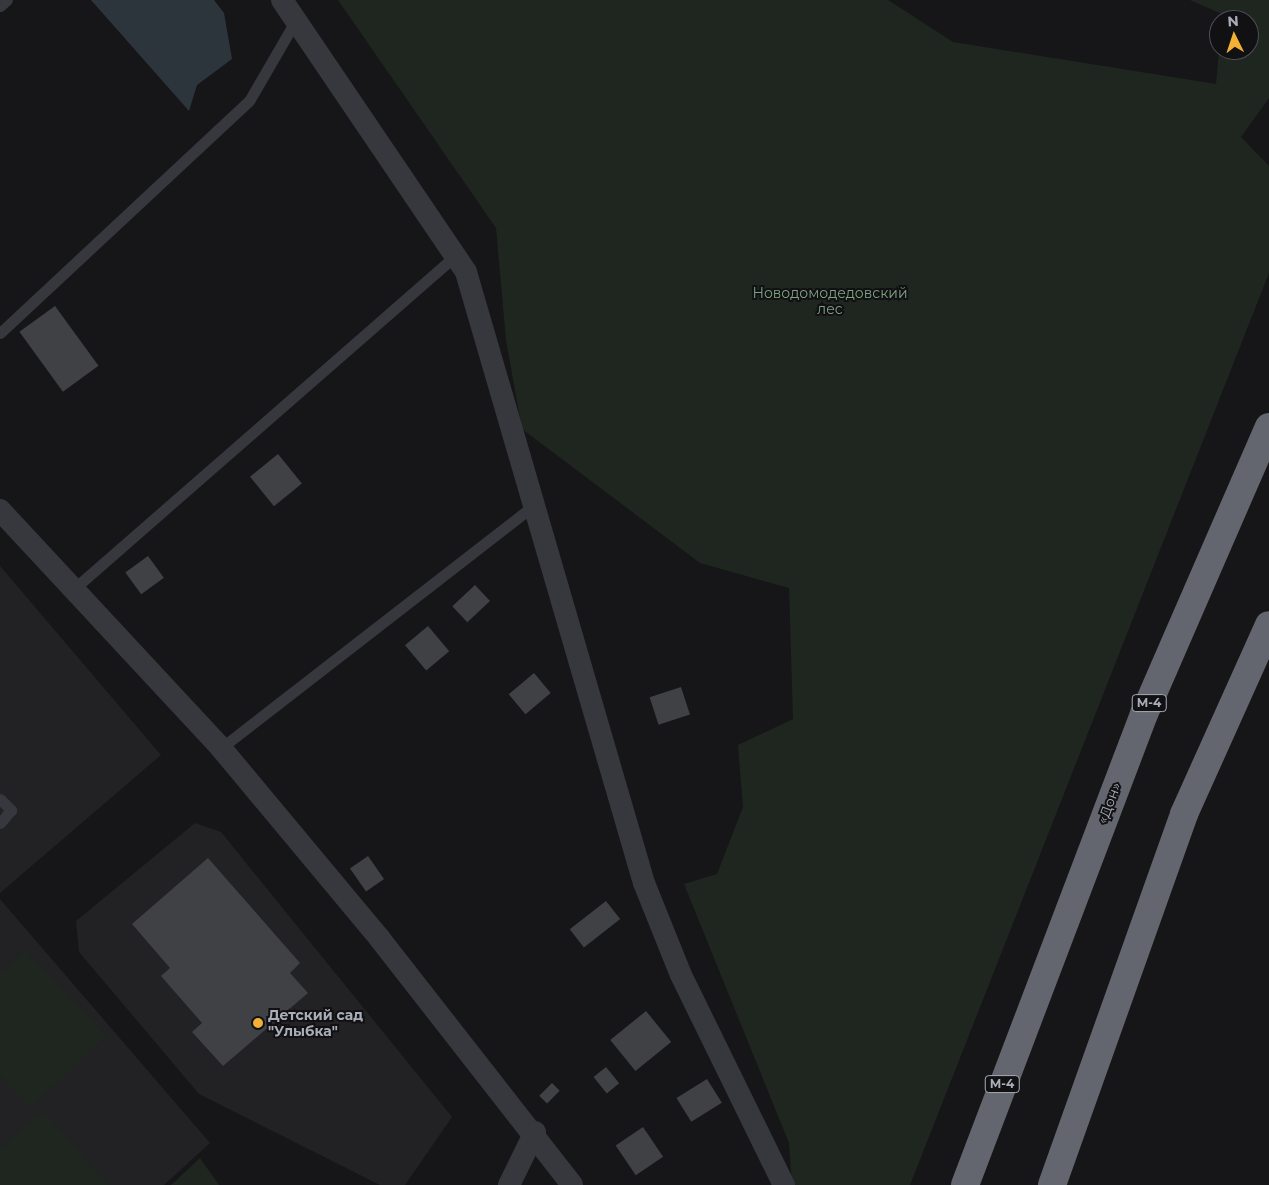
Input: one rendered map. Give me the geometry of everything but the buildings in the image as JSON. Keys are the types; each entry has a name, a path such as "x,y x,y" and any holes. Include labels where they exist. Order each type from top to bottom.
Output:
{"highway":[{"name":"«Дон»","path":"965,1185 1144,714 1269,427"},
{"path":"1052,1185 1184,814 1269,624"}],"street":[{"path":"282,0 466,272 644,883 681,975 784,1185"},
{"path":"0,510 76,587 220,748 535,1132 572,1185"},
{"path":"509,1185 535,1132"}],"lane":[{"path":"0,6 7,0"},
{"path":"0,333 249,101 296,20"},
{"path":"76,587 456,256"},
{"path":"220,748 534,505"},
{"path":"0,799 11,810 0,824"}],"shaded area":[{"path":"91,0 214,0 224,13 232,59 197,85 189,111"},
{"path":"0,566 161,755 0,893"},
{"name":"Детский сад \"Улыбка\"","path":"195,823 221,832 452,1117 405,1185 380,1185 199,1094 79,952 76,921"},
{"path":"0,899 210,1143 164,1185 0,1185"}],"green space":[{"name":"Новодомодедовский лес","path":"338,0 888,0 953,42 1216,84 1218,60 1259,60 1259,10 1213,10 1190,0 1269,0 1269,98 1241,137 1269,166 1269,273 910,1185 792,1185 789,1143 684,884 717,874 743,807 738,745 793,719 789,588 700,563 522,429 506,340 496,228"},
{"path":"25,950 107,1036 29,1109 0,1075 0,974"},
{"path":"43,1111 110,1185 0,1185 0,1148"},
{"path":"200,1158 219,1185 171,1185"}],"place":[{"name":"Детский сад \"Улыбка\"","path":"258,1023"}]}
